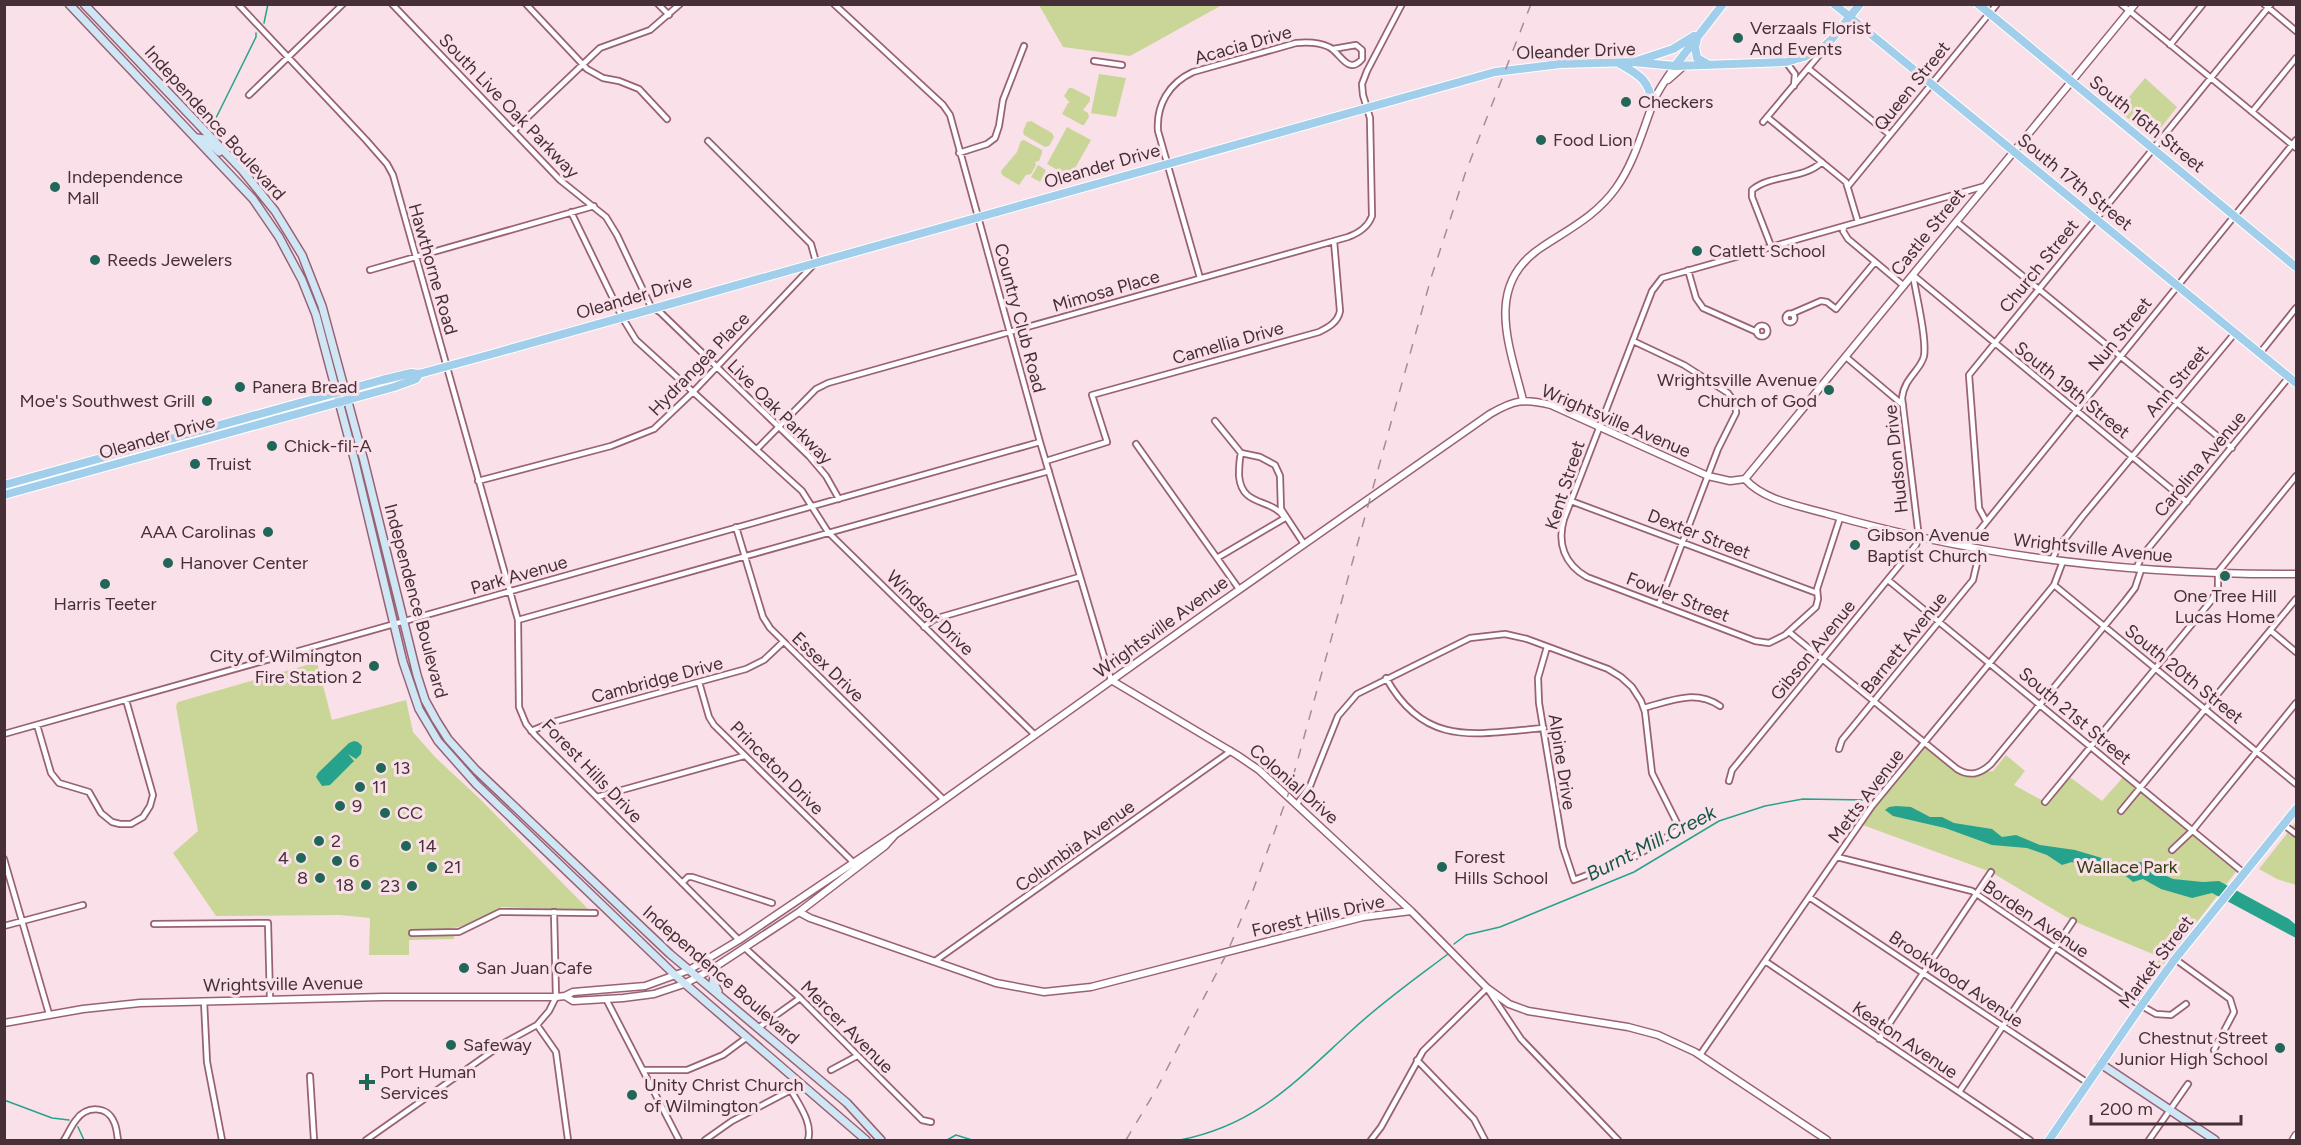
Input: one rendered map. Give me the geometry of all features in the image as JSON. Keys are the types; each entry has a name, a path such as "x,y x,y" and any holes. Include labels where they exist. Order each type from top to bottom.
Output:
{"main road":[{"name":"Independence Boulevard","path":"69,4 253,200 286,248 313,308 355,462 405,671 419,709 445,751 476,784 684,984 866,1140"},
{"name":"Independence Boulevard","path":"84,4 242,170 279,217 311,275 345,390 421,689 430,710 448,739 476,770 697,978 847,1103 881,1140"},
{"path":"1675,66 1723,4"},
{"name":"South 17th Street","path":"1834,4 2296,383"},
{"name":"Oleander Drive","path":"4,485 345,390 411,373 419,374 446,367 1512,68 1633,62 1675,66 1786,62 1804,57 1822,48 1860,4"},
{"name":"South 16th Street","path":"1978,4 2296,267"},
{"path":"1633,62 1673,49 1686,43 1700,32"},
{"path":"1700,32 1695,54 1700,61 1710,64"},
{"path":"1619,63 1646,82 1653,106"},
{"path":"196,138 205,139 242,170"},
{"name":"Oleander Drive","path":"4,495 347,400 416,379 419,374"},
{"name":"Market Street","path":"2049,1140 2175,960 2296,809"},
{"path":"716,967 713,982 725,1001"},
{"path":"2101,1064 2216,1140"}],"street":[{"name":"Hawthorne Road","path":"238,4 387,164 393,175 510,592"},
{"path":"249,95 343,4"},
{"name":"South Live Oak Parkway","path":"392,4 570,190 594,206"},
{"path":"526,4 582,65 603,78 619,81 639,89 667,119"},
{"path":"658,4 669,15"},
{"path":"513,130 604,46 643,33 681,4"},
{"name":"Country Club Road","path":"834,4 947,110 1040,442 1111,680"},
{"name":"Mimosa Place","path":"757,449 816,389 824,384 1334,241 1358,232 1368,224 1372,216 1370,123 1362,89 1364,77 1402,4"},
{"name":"Queen Street","path":"1849,186 1997,4"},
{"path":"2121,4 2294,146"},
{"name":"Castle Street","path":"1745,479 2134,4"},
{"path":"2170,45 2203,4"},
{"path":"2268,6 2296,31"},
{"name":"Church Street","path":"1986,521 1979,508 1968,379 1971,371 2268,6"},
{"path":"1763,122 1831,40"},
{"name":"Acacia Drive","path":"1200,278 1158,131 1158,115 1167,93 1183,77 1203,69 1296,43 1317,43 1333,49 1348,64 1354,65 1362,58 1362,50 1356,45 1333,49"},
{"path":"959,153 987,144 994,138 999,126 1003,100 1024,46"},
{"path":"2252,112 2296,58"},
{"path":"1094,61 1122,65"},
{"path":"1786,62 1796,74 1793,87"},
{"path":"1665,82 1685,65"},
{"path":"1523,400 1504,327 1505,304 1511,283 1519,268 1532,254 1584,221 1612,193 1633,159 1653,106 1675,66"},
{"path":"1809,69 1890,135"},
{"path":"1767,117 1849,186 1858,222"},
{"name":"Nun Street","path":"1966,546 2294,146 2296,140"},
{"path":"708,141 811,244 816,262"},
{"path":"1771,246 1751,195 1754,189 1766,183 1813,169 1822,162"},
{"path":"1756,332 1703,308 1696,298 1688,270 1985,186"},
{"path":"370,270 594,206"},
{"name":"Live Oak Parkway","path":"594,206 609,220 653,308 660,312 815,462 839,499"},
{"path":"571,212 622,317 636,340 802,490 812,506"},
{"path":"1957,222 2232,447"},
{"path":"1844,227 1843,231 1848,240 1904,286"},
{"name":"Camellia Drive","path":"1046,460 1107,441 1092,395 1319,332 1332,324 1339,317 1340,311 1334,241"},
{"name":"Hydrangea Place","path":"478,481 611,446 654,429 694,391 816,262"},
{"path":"1791,314 1821,301 1827,302 1836,309 1875,262"},
{"name":"Kent Street","path":"1564,554 1561,532 1571,501 1652,291 1662,278 1688,270"},
{"name":"South 19th Street","path":"1913,275 2187,502"},
{"name":"Hudson Drive","path":"1913,275 1924,356 1907,382 1902,395 1919,538"},
{"path":"2260,353 2296,308"},
{"name":"Ann Street","path":"2052,560 2057,549 2235,333"},
{"path":"1633,341 1684,365 1728,393 1736,404 1736,413 1708,476 1659,604"},
{"path":"1846,357 1903,405"},
{"name":"Carolina Avenue","path":"1924,743 1957,770 1966,774 1982,772 1991,764 2133,592 2142,556 2289,377"},
{"name":"Wrightsville Avenue","path":"4,1023 50,1014 133,1004 270,999 556,997 573,992 645,986 676,976 739,940 899,832 1239,589 1490,414 1523,400 1551,405 1708,476 1730,481 1745,479 1764,494 1840,518 1919,538 1980,550 2138,570 2296,574"},
{"path":"1215,421 1241,453 1260,457 1275,465 1280,476 1280,506 1285,518"},
{"name":"Park Avenue","path":"4,734 1040,442"},
{"path":"1136,444 1239,589"},
{"path":"1241,453 1239,472 1243,492 1280,511 1304,544"},
{"path":"518,620 1049,471"},
{"path":"2045,802 2216,593 2220,583 2218,572 2296,476"},
{"name":"Dexter Street","path":"1571,501 1817,593"},
{"name":"Windsor Drive","path":"812,506 828,532 1035,735"},
{"path":"1217,558 1285,518"},
{"path":"1840,518 1816,589 1818,599 1816,607 1789,632 1924,743"},
{"name":"Essex Drive","path":"736,528 763,617 783,642 944,800"},
{"name":"Gibson Avenue","path":"1729,781 1732,770 1912,552 1919,538"},
{"name":"Barnett Avenue","path":"1839,749 1842,740 1974,578 1980,550"},
{"name":"Fowler Street","path":"1564,554 1575,568 1587,577 1762,643 1777,641 1789,632"},
{"name":"Metts Avenue","path":"1700,1055 1872,806 2054,585 2062,561"},
{"path":"924,627 941,617 1079,577"},
{"name":"South 21st Street","path":"1888,580 2244,873"},
{"name":"South 20th Street","path":"2054,585 2296,784"},
{"name":"Forest Hills Drive","path":"510,592 518,620 519,707 531,731 739,940"},
{"path":"2121,811 2296,599"},
{"path":"2271,631 2296,652"},
{"path":"1297,804 1310,786 1341,710 1357,693 1480,635 1510,634 1608,669 1621,677 1633,689 1644,708 1690,696 1709,700 1720,706"},
{"name":"Cambridge Drive","path":"531,731 553,722 758,664 783,642"},
{"name":"Alpine Drive","path":"1547,647 1538,678 1539,703 1563,847 1574,880 1634,857 1680,829 1652,771 1644,708"},
{"path":"1386,678 1406,708 1436,728 1469,733 1544,728"},
{"name":"Colonial Drive","path":"1111,680 1260,770 1412,911"},
{"name":"Princeton Drive","path":"699,682 711,721 853,862"},
{"path":"37,725 52,775 56,780 64,785 89,792 101,813 110,821 131,824 146,814 153,795 126,700"},
{"path":"2172,850 2192,831 2296,703"},
{"name":"Columbia Avenue","path":"934,962 1231,751"},
{"path":"596,798 744,756"},
{"path":"2284,825 2296,834"},
{"name":"Wrightsville Avenue","path":"565,996 573,1001 654,994 697,978 799,912 882,849 899,832"},
{"name":"Borden Avenue","path":"1837,857 1972,891 2141,1006 2157,1014 2171,1015 2186,1004"},
{"path":"5,863 50,1014"},
{"path":"1879,1039 1991,872"},
{"path":"682,883 688,877 692,877 772,903"},
{"name":"Brookwood Avenue","path":"1809,897 2088,1083"},
{"path":"4,926 83,905"},
{"name":"Forest Hills Drive","path":"799,912 1006,986 1039,991 1091,987 1363,917 1412,911 1487,988 1509,1004 1524,1010 1645,1031 1674,1042 1700,1055 1827,1140"},
{"path":"412,933 459,932 500,912 595,913"},
{"path":"366,1140 504,1043 537,1025 549,1011 556,997 554,912"},
{"path":"1959,1092 2073,921"},
{"path":"154,924 268,923 270,999"},
{"name":"Mercer Avenue","path":"746,948 800,998 922,1120 932,1122"},
{"path":"2175,960 2230,999 2234,1012 2214,1050"},
{"name":"Keaton Avenue","path":"1765,961 2030,1140"},
{"path":"1371,1140 1381,1127 1417,1060 1431,1043 1487,988 1521,1039 1618,1140"},
{"path":"757,1029 800,998"},
{"path":"606,999 679,1140"},
{"path":"204,1001 207,1062 222,1140"},
{"path":"537,1025 556,1052 567,1140"},
{"path":"643,1070 687,1070 723,1055 746,1038"},
{"path":"831,1070 857,1056"},
{"path":"1417,1060 1474,1119 1485,1140"},
{"path":"310,1076 314,1140"},
{"path":"2150,1140 2188,1084"},
{"path":"705,1140 726,1124 791,1090 808,1123 810,1133 808,1140"},
{"path":"64,1140 78,1117 86,1111 97,1109 103,1110 114,1121 118,1140"},
{"path":"2293,1140 2296,1135"}],"green space":[{"path":"1039,5 1222,5 1130,56 1063,47"},
{"path":"1099,74 1126,78 1116,117 1091,113"},
{"path":"2145,78 2177,107 2152,139 2118,110"},
{"path":"1069,88 1090,97 1090,101 1083,110 1088,113 1089,117 1084,125 1062,114 1070,103 1064,96"},
{"path":"1031,121 1052,133 1054,137 1049,146 1045,147 1024,135 1023,131 1027,122"},
{"path":"1067,127 1091,140 1070,177 1047,164"},
{"path":"1024,140 1042,150 1042,153 1039,161 1035,162 1036,165 1031,174 1026,175 1019,185 1002,175 1001,171 1017,152 1021,141"},
{"path":"1038,165 1046,170 1040,182 1031,177"},
{"path":"317,662 332,720 406,700 413,732 436,758 479,798 590,911 502,907 465,926 453,928 454,939 409,940 409,955 369,955 370,918 340,915 216,916 173,853 198,831 176,706 178,702"},
{"name":"Wallace Park","path":"1924,743 1957,769 1972,774 1993,771 2006,755 2025,771 2014,785 2045,802 2067,775 2102,801 2125,775 2238,869 2135,1002 2160,957 2073,921 1991,872 1860,824"},
{"path":"2296,822 2296,885 2277,879 2259,869"}],"shaded area":[{"path":"354,741 362,746 361,754 356,759 348,754 354,761 330,785 322,786 316,777 318,773 349,743"},
{"path":"1896,806 1911,807 1930,817 1942,817 1954,823 1992,829 2002,837 2016,835 2040,845 2075,850 2122,864 2142,862 2152,874 2164,875 2173,879 2219,881 2289,919 2296,925 2296,938 2212,893 2192,898 2161,889 2143,879 2133,882 2121,873 2102,866 2072,862 2062,865 2047,855 2027,848 1992,845 1945,828 1893,816 1885,810"}],"waterway":[{"path":"264,23 268,4"},
{"path":"214,122 256,33"},
{"name":"Burnt Mill Creek","path":"1454,944 1466,935 1500,927 1634,872 1719,821 1765,806 1803,799 1869,800"},
{"name":"Burnt Mill Creek","path":"1180,1140 1231,1124 1274,1099 1374,1011 1448,954"},
{"name":"Burnt Mill Creek","path":"4,1100 52,1118 69,1120"},
{"name":"Burnt Mill Creek","path":"78,1127 84,1140"},
{"name":"Burnt Mill Creek","path":"947,1140 956,1135 972,1140"}],"railway":[{"path":"1126,1140 1156,1090 1227,953 1288,795 1431,278 1465,174 1531,4"}],"place":[{"name":"Verzaals Florist And Events","path":"1738,38"},
{"name":"Checkers","path":"1626,102"},
{"name":"Food Lion","path":"1541,140"},
{"name":"Independence Mall","path":"55,187"},
{"name":"Catlett School","path":"1697,251"},
{"name":"Reeds Jewelers","path":"95,260"},
{"name":"Panera Bread","path":"240,387"},
{"name":"Wrightsville Avenue Church of God","path":"1829,390"},
{"name":"Moe's Southwest Grill","path":"207,401"},
{"name":"Chick-fil-A","path":"272,446"},
{"name":"Truist","path":"195,464"},
{"name":"AAA Carolinas","path":"268,532"},
{"name":"Gibson Avenue Baptist Church","path":"1855,545"},
{"name":"Hanover Center","path":"168,563"},
{"name":"One Tree Hill Lucas Home","path":"2225,576"},
{"name":"Harris Teeter","path":"105,584"},
{"name":"City of Wilmington Fire Station 2","path":"374,666"},
{"name":"13","path":"381,768"},
{"name":"11","path":"360,787"},
{"name":"9","path":"340,806"},
{"name":"CC","path":"385,813"},
{"name":"2","path":"319,841"},
{"name":"14","path":"406,846"},
{"name":"4","path":"301,858"},
{"name":"6","path":"337,861"},
{"name":"21","path":"432,867"},
{"name":"Forest Hills School","path":"1442,867"},
{"name":"8","path":"320,878"},
{"name":"18","path":"366,885"},
{"name":"23","path":"412,886"},
{"name":"San Juan Cafe","path":"464,968"},
{"name":"Safeway","path":"451,1045"},
{"name":"Chestnut Street Junior High School","path":"2280,1048"},
{"name":"Port Human Services","path":"367,1082"},
{"name":"Unity Christ Church of Wilmington","path":"632,1095"}]}
